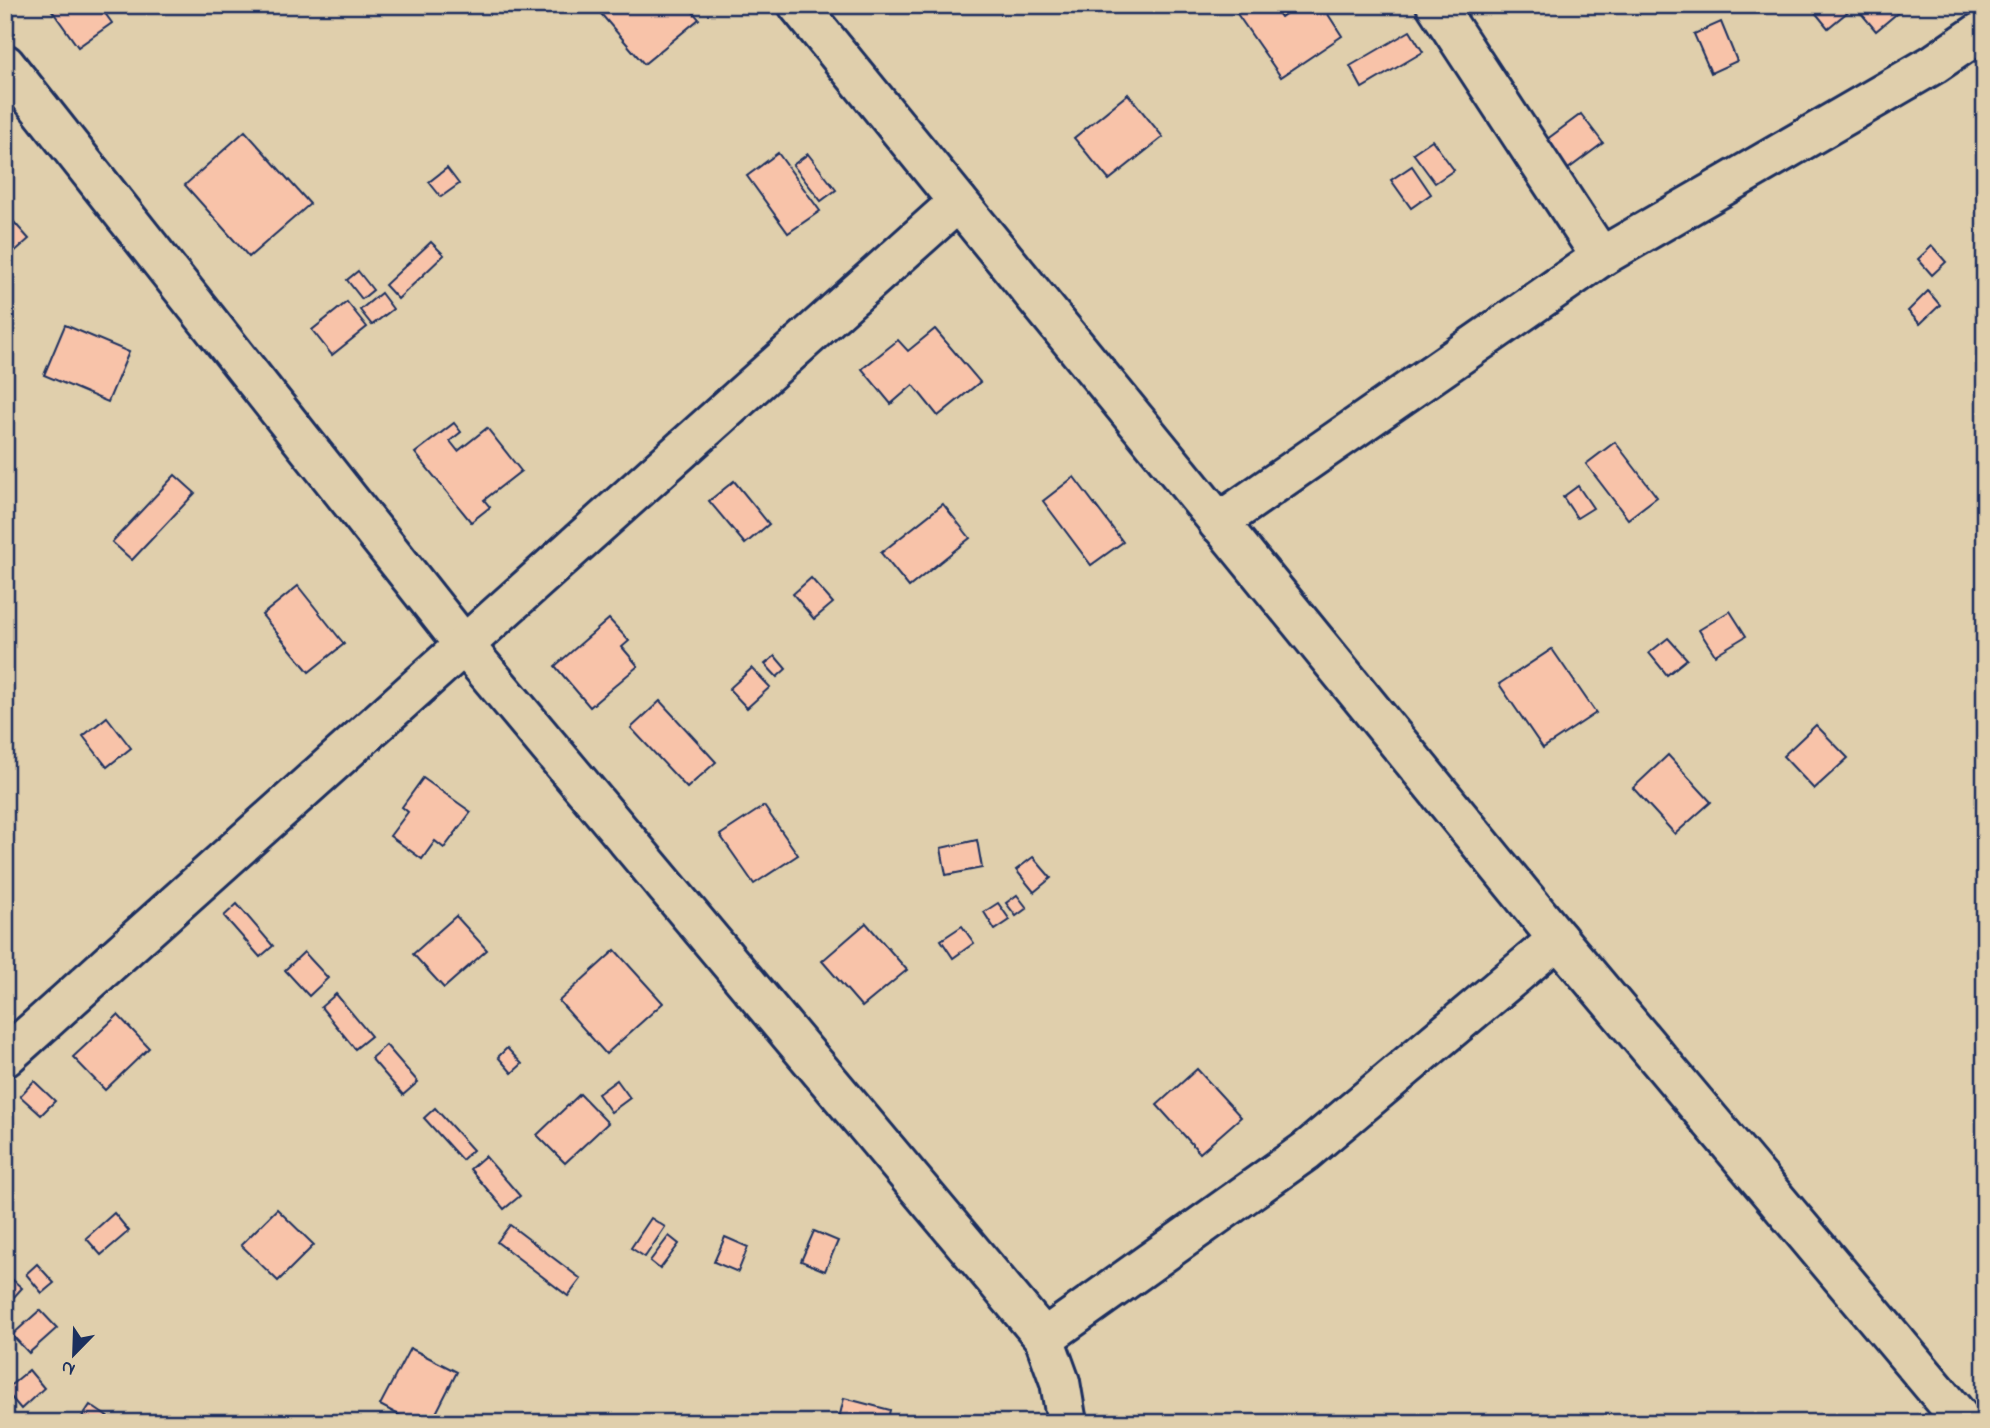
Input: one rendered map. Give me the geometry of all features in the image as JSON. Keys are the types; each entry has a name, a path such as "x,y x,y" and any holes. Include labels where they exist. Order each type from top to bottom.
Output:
{"street":[{"path":"798,5 1558,939 1964,1423"},
{"path":"1436,5 1601,257"},
{"path":"1218,523 1601,257 1934,64 1985,29"},
{"path":"5,64 464,645 1044,1338 1060,1381 1067,1423"},
{"path":"5,1057 958,202"},
{"path":"1044,1338 1306,1151 1558,939"}],"building":[{"path":"48,5 99,5 112,23 78,47"},
{"path":"599,5 687,5 699,19 644,64 596,8"},
{"path":"1237,5 1273,5 1281,17 1298,5 1322,5 1342,36 1281,77 1233,8"},
{"path":"1809,5 1907,5 1876,31 1855,6 1828,28"},
{"path":"1721,22 1737,61 1711,73 1694,34"},
{"path":"1410,31 1423,52 1362,88 1350,66"},
{"path":"1128,94 1163,137 1109,180 1074,138"},
{"path":"1581,114 1603,143 1564,172 1542,143"},
{"path":"245,131 310,204 249,257 185,185"},
{"path":"1432,140 1454,170 1435,183 1413,153"},
{"path":"778,153 820,211 788,233 747,176"},
{"path":"808,154 836,190 821,201 793,165"},
{"path":"1412,166 1431,194 1411,208 1391,180"},
{"path":"447,168 459,184 441,197 429,182"},
{"path":"5,212 29,239 5,260"},
{"path":"431,242 444,255 398,299 385,285"},
{"path":"1932,246 1946,262 1932,275 1918,259"},
{"path":"358,271 373,290 362,299 347,280"},
{"path":"1928,291 1940,305 1920,324 1908,311"},
{"path":"381,293 393,309 372,325 360,310"},
{"path":"347,302 367,327 332,355 312,330"},
{"path":"65,325 129,352 108,402 44,375"},
{"path":"935,329 980,382 938,416 913,385 891,404 862,369 898,340 908,351"},
{"path":"454,423 461,432 450,441 458,451 487,428 521,471 484,500 490,507 471,522 415,453"},
{"path":"1615,442 1657,497 1628,519 1586,464"},
{"path":"175,475 195,493 132,560 112,542"},
{"path":"1074,477 1123,542 1091,565 1043,501"},
{"path":"734,481 769,524 745,544 709,501"},
{"path":"1578,486 1593,508 1577,518 1563,497"},
{"path":"943,504 970,538 909,587 881,553"},
{"path":"811,578 833,603 814,619 793,594"},
{"path":"298,586 344,644 309,672 262,615"},
{"path":"1730,611 1746,636 1715,655 1699,630"},
{"path":"609,619 629,641 622,647 638,666 590,707 555,666"},
{"path":"1668,638 1687,659 1667,675 1649,653"},
{"path":"1552,649 1596,713 1543,748 1499,684"},
{"path":"775,656 786,669 777,677 765,664"},
{"path":"752,668 770,687 747,708 729,689"},
{"path":"660,701 716,762 687,788 631,728"},
{"path":"107,717 131,748 107,767 83,736"},
{"path":"1816,725 1848,758 1814,789 1783,756"},
{"path":"1668,755 1711,802 1675,834 1633,788"},
{"path":"423,778 471,812 444,848 435,841 422,859 390,836 408,812 402,807"},
{"path":"764,806 798,855 754,884 720,835"},
{"path":"977,840 982,868 946,875 941,848"},
{"path":"1033,857 1051,878 1034,892 1016,870"},
{"path":"1017,895 1027,908 1016,916 1006,903"},
{"path":"998,903 1010,920 995,930 984,912"},
{"path":"237,904 273,946 260,957 224,916"},
{"path":"456,916 487,950 444,988 413,954"},
{"path":"866,923 907,970 862,1007 822,961"},
{"path":"962,926 974,943 953,958 941,940"},
{"path":"615,950 663,1003 606,1054 559,1001"},
{"path":"304,952 328,978 309,996 285,970"},
{"path":"336,994 371,1036 355,1049 321,1007"},
{"path":"118,1015 149,1048 105,1090 73,1057"},
{"path":"386,1045 418,1082 403,1095 371,1058"},
{"path":"507,1048 522,1064 512,1073 498,1057"},
{"path":"1197,1069 1241,1117 1200,1153 1157,1105"},
{"path":"617,1080 630,1098 611,1112 598,1094"},
{"path":"34,1081 55,1101 41,1115 20,1096"},
{"path":"580,1094 608,1123 565,1163 537,1135"},
{"path":"435,1108 473,1150 462,1160 424,1118"},
{"path":"485,1156 520,1196 504,1209 470,1169"},
{"path":"277,1209 314,1245 278,1281 241,1245"},
{"path":"114,1213 129,1231 101,1255 86,1238"},
{"path":"651,1218 665,1227 645,1257 631,1248"},
{"path":"510,1225 581,1279 568,1296 497,1242"},
{"path":"814,1231 838,1241 825,1271 801,1261"},
{"path":"669,1236 679,1244 660,1269 650,1261"},
{"path":"725,1237 748,1247 738,1272 714,1262"},
{"path":"37,1264 54,1283 42,1293 26,1274"},
{"path":"5,1273 22,1288 5,1307"},
{"path":"40,1310 57,1328 29,1353 12,1335"},
{"path":"410,1348 457,1372 431,1423 414,1423 380,1405"},
{"path":"29,1370 44,1388 21,1409 5,1390"},
{"path":"844,1398 890,1410 887,1423 838,1423"},
{"path":"90,1405 112,1420 110,1423 78,1423"}]}
